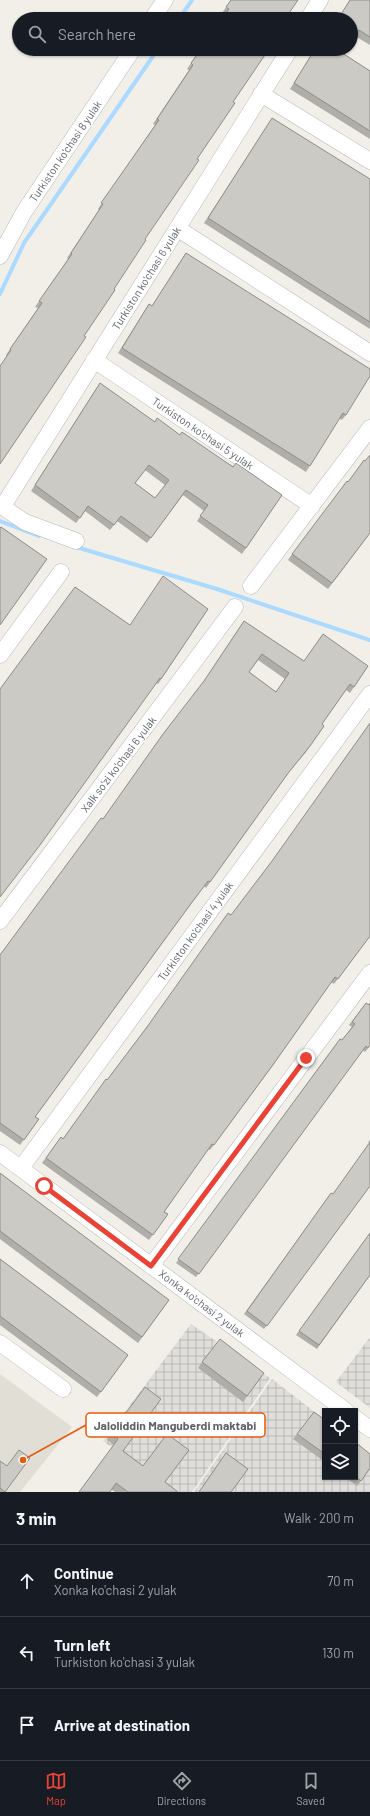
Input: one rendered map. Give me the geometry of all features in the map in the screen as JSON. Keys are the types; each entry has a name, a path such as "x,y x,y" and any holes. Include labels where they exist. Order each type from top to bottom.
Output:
{"street":[{"path":"157,12 165,0"},
{"path":"312,12 320,0"},
{"name":"Turkiston ko'chasi 8 yulak","path":"0,256 24,212 128,56"},
{"name":"Turkiston ko'chasi 6 yulak","path":"1,506 285,56"},
{"path":"261,94 370,161"},
{"path":"177,228 370,353"},
{"name":"Turkiston ko'chasi 5 yulak","path":"94,360 312,506"},
{"path":"251,586 370,428"},
{"path":"1,506 25,522 76,541"},
{"path":"0,655 61,572"},
{"name":"Xalk so'zi ko'chasi 6 yulak","path":"0,921 235,607"},
{"name":"Turkiston ko'chasi 4 yulak","path":"21,1168 370,694"},
{"path":"151,1266 370,973"},
{"name":"Xonka ko'chasi 2 yulak","path":"0,1153 342,1408"},
{"path":"0,1343 63,1389"},
{"path":"358,1420 370,1429"}],"shaded area":[{"path":"191,1324 270,1378 192,1492 174,1492 103,1441"},
{"path":"370,1337 370,1408 336,1382"},
{"path":"0,1374 72,1427 20,1492 0,1492"},
{"path":"272,1379 322,1418 322,1480 358,1480 358,1472 370,1454 370,1492 194,1492"}],"building":[{"path":"231,0 298,0 290,12 227,12 229,9 226,7"},
{"path":"350,0 370,0 370,37 359,30 358,32 358,12 342,12"},
{"path":"196,56 264,56 233,102 235,103 197,159 199,160 145,239 146,240 114,289 115,290 84,336 86,337 0,464 0,366 42,303 39,301 72,254 71,253 103,204 101,203 159,120 157,119 193,65 191,63"},
{"path":"311,56 347,56 370,71 370,131 294,83"},
{"path":"272,118 370,179 370,322 208,218"},
{"path":"186,253 370,369 370,376 346,415 343,413 310,466 122,348 149,304 152,306"},
{"path":"100,383 155,422 157,418 180,435 182,432 233,467 236,463 282,495 246,548 200,516 208,505 186,490 151,538 121,516 114,525 88,506 80,518 35,485","holes":["149,465 169,480 155,498 135,483"]},
{"path":"370,455 370,533 332,583 292,554 347,481 348,482 364,460 365,461"},
{"path":"1,527 47,559 0,625 0,528"},
{"path":"163,576 208,609 161,679 160,678 40,845 0,897 0,689 75,587 130,625"},
{"path":"244,621 304,661 323,634 368,666 354,687 350,684 322,724 324,726 310,746 289,772 210,882 208,881 187,909 35,1117 39,1119 24,1140 0,1123 0,955 101,818 103,819 163,734 204,681","holes":["262,654 289,673 276,692 249,672"]},
{"path":"370,723 370,936 338,979 335,977 214,1145 212,1144 164,1212 168,1214 153,1235 46,1158 61,1137 63,1139 106,1079 107,1080 147,1027 228,913 231,915 272,861"},
{"path":"366,1003 369,1005 370,1003 370,1045 368,1048 366,1046 199,1274 178,1259 340,1039 342,1040 355,1024 352,1022"},
{"path":"370,1142 370,1186 267,1326 247,1311 331,1193 333,1194"},
{"path":"0,1173 169,1300 142,1337 0,1231"},
{"path":"370,1233 370,1275 319,1345 299,1331"},
{"path":"0,1259 128,1355 101,1392 0,1316"},
{"path":"220,1339 264,1373 247,1396 202,1362"},
{"path":"145,1387 161,1399 123,1451 143,1466 167,1434 189,1450 165,1482 178,1492 128,1492 116,1483 110,1492 79,1492 118,1439 111,1433"},
{"path":"314,1412 322,1418 322,1452 297,1434"},
{"path":"358,1444 370,1454 370,1468 361,1481 358,1478"},
{"path":"19,1450 30,1458 5,1492 0,1488 0,1461 7,1466"},
{"path":"226,1453 248,1469 231,1492 199,1492"}],"waterway":[{"path":"184,12 192,0"},
{"path":"0,294 24,243 153,56"},
{"path":"0,521 39,536"},
{"path":"76,547 217,589 370,640"}],"place":[{"name":"Jaloliddin Manguberdi maktabi","path":"23,1460"}],"route":[{"path":"44,1186 151,1266 306,1058"}]}
